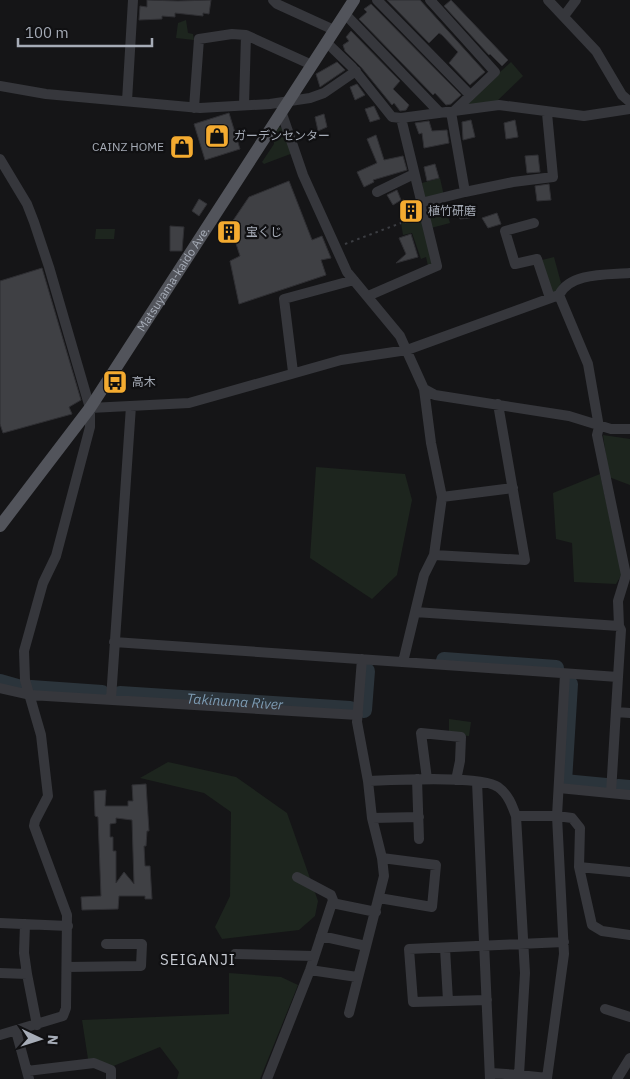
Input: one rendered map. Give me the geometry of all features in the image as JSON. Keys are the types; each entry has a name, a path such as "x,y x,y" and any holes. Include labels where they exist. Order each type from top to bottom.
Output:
{"main road":[{"name":"Matsuyama-kaido Ave.","path":"0,526 90,408 354,0"}],"street":[{"path":"127,101 133,0"},
{"path":"273,0 277,4 334,30"},
{"path":"377,0 470,95"},
{"path":"430,0 495,72 452,112"},
{"path":"548,0 596,51 622,95 630,102"},
{"path":"564,16 576,0"},
{"path":"344,14 440,113"},
{"path":"194,108 199,39 232,34 246,35 312,65"},
{"path":"244,105 246,35"},
{"path":"326,42 356,72 392,117 401,118 499,105 547,113 584,116 630,109"},
{"path":"0,86 46,94 194,108 289,101 324,93 356,72"},
{"path":"452,112 465,192"},
{"path":"421,203 513,182 553,177 547,113"},
{"path":"282,114 303,175 347,272 400,336 424,389 431,443 442,497 434,555 424,575 403,662"},
{"path":"368,296 437,266 401,118"},
{"path":"0,159 27,204 34,222 50,267 90,408 90,427 56,556 43,582 24,651 25,680 41,735 48,796 34,821 34,826 67,916 66,1008 62,1016 0,1035"},
{"path":"377,192 414,174"},
{"path":"534,223 505,231 515,264 536,259 588,364 599,427 597,435 626,576 618,601 619,626 622,630 611,793"},
{"path":"90,408 190,404 293,372 341,360 407,350 533,305 554,296 563,286 581,278 630,273"},
{"path":"293,372 284,299 354,280"},
{"path":"424,389 435,395 569,416 611,430 630,428"},
{"path":"434,555 525,560 498,404"},
{"path":"111,699 130,406"},
{"path":"442,497 513,488"},
{"path":"415,612 619,626"},
{"path":"114,642 618,677"},
{"path":"349,1013 356,978 376,912 384,876 382,858 372,818 358,715 362,659"},
{"path":"477,782 491,1076 547,1078 564,954 557,816 565,674"},
{"path":"0,688 30,695 358,715"},
{"path":"616,712 630,713"},
{"path":"419,839 422,779 420,734 461,737 460,761 456,780"},
{"path":"368,781 422,779 490,783 498,787 509,798 516,816 525,973 518,1076"},
{"path":"559,788 630,795"},
{"path":"516,816 557,816 572,818 576,821 580,828 582,840 578,855 579,867 592,926 602,931 630,936"},
{"path":"372,818 419,817"},
{"path":"379,898 432,907 436,865 382,858"},
{"path":"579,867 630,872"},
{"path":"267,1079 310,970 332,903 331,895 297,877"},
{"path":"332,903 376,912"},
{"path":"0,923 68,926"},
{"path":"25,924 24,953 37,1025"},
{"path":"321,936 366,946"},
{"path":"487,1000 413,1002 409,949 564,942"},
{"path":"67,967 141,966 142,944 106,944"},
{"path":"445,948 448,1001"},
{"path":"235,954 314,956"},
{"path":"310,970 356,978"},
{"path":"0,973 27,974"},
{"path":"605,1009 630,1017"},
{"path":"16,1031 28,1075 94,1063 111,1070 111,1079"},
{"path":"617,1079 630,1058"}],"path":[{"path":"336,248 401,223"}],"shaded area":[{"path":"186,20 188,33 193,34 194,40 176,38 178,23"},
{"path":"511,62 523,76 496,102 460,108"},
{"path":"279,127 284,128 293,153 264,164 262,162 274,144 273,136"},
{"path":"440,178 444,196 424,200 422,183"},
{"path":"435,203 437,208 445,206 450,223 431,228 427,206"},
{"path":"425,218 436,263 428,266 426,257 421,259 412,233 403,235 401,223"},
{"path":"96,229 115,229 114,239 95,239"},
{"path":"554,257 561,283 552,298 538,261"},
{"path":"603,435 630,439 630,485 609,477"},
{"path":"316,467 405,474 412,500 397,575 372,599 310,558"},
{"path":"600,474 622,574 616,584 574,582 572,543 556,539 553,493"},
{"path":"449,719 471,722 469,736 449,734"},
{"path":"168,762 236,777 287,813 318,901 315,916 299,930 222,939 215,927 230,896 231,812 204,793 140,778"},
{"path":"229,973 281,977 298,985 260,1079 177,1079 179,1072 160,1047 111,1067 88,1059 82,1020 229,1014"}],"building":[{"path":"147,0 211,0 209,14 203,13 203,16 175,13 175,17 162,16 162,19 139,20 140,6 147,7"},
{"path":"387,0 420,0 485,72 470,85 449,63 458,52 442,35 439,33 429,43"},
{"path":"451,0 508,60 502,66 489,55 444,6"},
{"path":"371,4 461,95 451,104 446,105 435,93 433,95 359,19 367,12 364,9"},
{"path":"351,31 400,81 393,89 409,105 406,110 400,111 394,103 392,105 361,67 345,51 343,45 349,41 346,37"},
{"path":"337,62 345,70 320,87 316,74"},
{"path":"357,84 365,95 355,100 350,87"},
{"path":"374,106 380,119 370,122 365,109"},
{"name":"ガーデンセンター","path":"229,113 240,149 205,160 194,124"},
{"path":"324,114 327,127 318,131 315,117"},
{"path":"471,120 475,137 463,140 462,122"},
{"path":"515,120 518,137 506,139 504,123"},
{"path":"429,121 432,131 447,130 449,143 424,148 422,133 419,134 415,123"},
{"path":"376,135 384,160 403,156 407,170 373,180 374,182 364,187 357,172 377,163 367,139"},
{"path":"538,155 540,172 527,173 525,156"},
{"path":"435,164 439,178 427,181 424,167"},
{"path":"289,181 312,240 322,236 331,258 321,260 326,275 239,304 230,261 240,256 230,225 249,197"},
{"path":"549,184 551,200 537,201 535,186"},
{"path":"397,190 401,200 393,205 387,195"},
{"path":"199,199 207,204 199,216 192,211"},
{"name":"植竹研磨","path":"414,200 418,219 405,223 400,204"},
{"path":"466,204 470,218 460,219 456,206"},
{"path":"497,213 501,224 488,228 482,218"},
{"path":"170,226 184,227 182,251 170,251"},
{"path":"411,234 418,257 396,263 406,254 399,238"},
{"path":"42,268 81,400 69,407 72,414 3,433 0,424 0,281"},
{"path":"146,784 149,831 147,831 146,846 144,846 145,866 150,866 152,899 145,899 145,896 119,896 118,909 82,910 81,897 101,896 98,817 95,816 94,791 106,790 105,806 128,806 128,801 133,801 132,785","holes":["116,818 132,820 134,884 124,872 116,883 116,851 113,851 113,837 110,837 110,824 116,823"]}],"waterway":[{"path":"444,660 556,668"},
{"path":"364,710 367,671"},
{"name":"Takinuma River","path":"0,682 21,688"},
{"path":"570,684 564,782 606,786"},
{"name":"Takinuma River","path":"31,688 102,693"},
{"name":"Takinuma River","path":"120,694 350,709"},
{"path":"618,787 630,788"}],"place":[{"name":"ガーデンセンター","path":"217,136"},
{"name":"CAINZ HOME","path":"182,147"},
{"name":"植竹研磨","path":"411,211"},
{"name":"宝くじ","path":"229,232"},
{"name":"高木","path":"115,382"}],"district":[{"name":"SEIGANJI","path":"198,960"}]}
